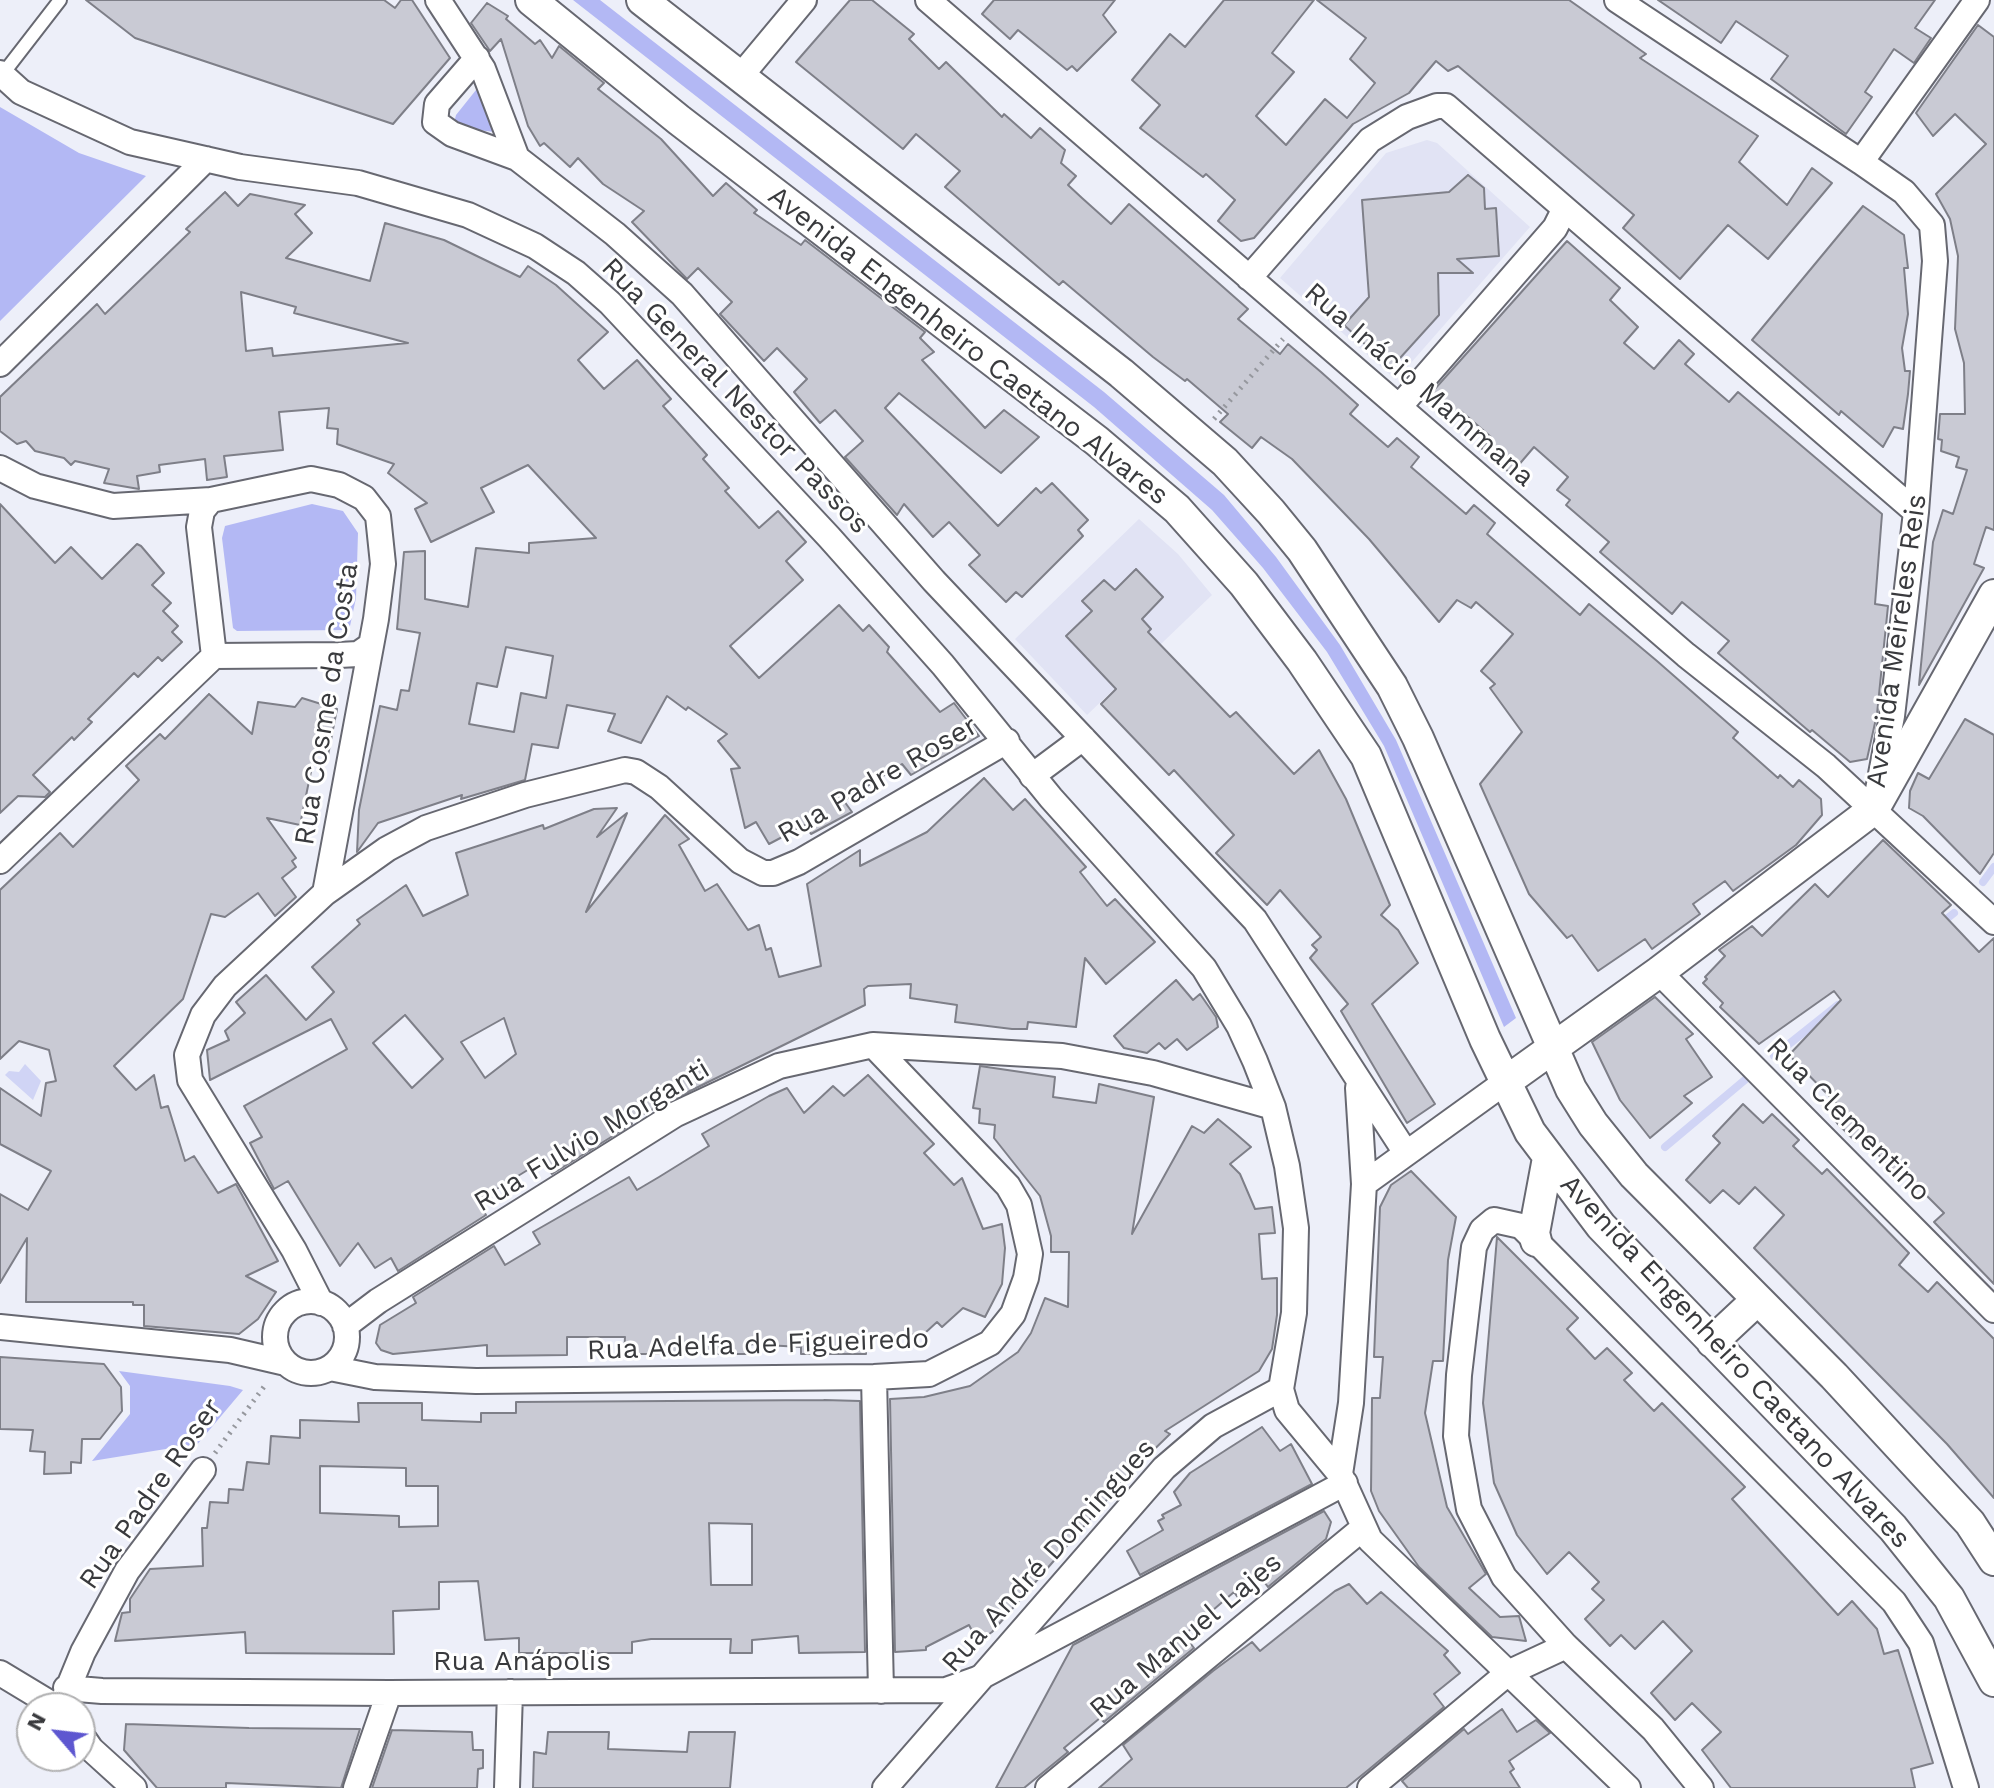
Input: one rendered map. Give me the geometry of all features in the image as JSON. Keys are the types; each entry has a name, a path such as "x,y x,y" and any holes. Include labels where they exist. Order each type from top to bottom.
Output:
{"street":[{"path":"438,0 477,58 517,158"},
{"name":"Avenida Engenheiro Caetano Alvares","path":"531,0 679,120 1097,441 1177,509 1223,561 1302,661 1366,756 1504,1083 1548,1158 1601,1226 1893,1528 1949,1598 1994,1681"},
{"name":"Avenida Engenheiro Caetano Alvares","path":"642,0 1121,373 1225,462 1302,550 1392,686 1424,752 1571,1089 1593,1124 1634,1175 1970,1523 1994,1560"},
{"path":"739,78 804,0"},
{"name":"Rua Inácio Mammana","path":"928,0 1686,655 1826,766 1994,922"},
{"name":"Avenida Meireles Reis","path":"1364,1184 1659,972 1874,809 1892,716 1916,512 1935,244 1932,225 1922,210 1861,162 1617,0"},
{"path":"1861,162 1977,0"},
{"path":"477,58 437,104 435,122 461,138 517,158"},
{"name":"Rua General Nestor Passos","path":"1,74 21,92 130,142 206,159 358,183 468,215 535,246 576,273 610,303 829,537 1007,741 1032,776 1204,968 1239,1026 1273,1107 1287,1166 1296,1228 1294,1313 1281,1389"},
{"path":"1249,278 1370,140 1407,117 1437,106 1446,106 1916,512"},
{"name":"Rua General Nestor Passos","path":"517,158 615,234 682,294 934,581 1255,920 1406,1153"},
{"path":"0,364 206,159"},
{"path":"1399,407 1555,228 1563,212 1560,205"},
{"name":"Rua Cosme da Costa","path":"0,468 35,486 113,506 211,500 311,479 339,485 364,498 378,516 383,564 325,893"},
{"path":"211,500 202,511 199,527 214,656"},
{"path":"1874,809 1994,595"},
{"path":"0,861 214,656 358,654 371,645"},
{"path":"1032,776 1083,738"},
{"name":"Rua Padre Roser","path":"336,1319 190,1080 187,1055 203,1015 225,986 325,893 387,849 426,828 525,795 625,770 636,772 659,787 740,861 763,873 773,873 799,862 1007,741"},
{"name":"Rua Clementino","path":"1659,972 1994,1310"},
{"name":"Rua Fulvio Morganti","path":"336,1319 378,1301 676,1114 779,1066 873,1045 1062,1056 1153,1073 1273,1107"},
{"name":"Rua Adelfa de Figueiredo","path":"330,1368 476,1381 874,1377 929,1374 990,1343 1002,1331 1019,1299 1030,1254 1019,1205 1008,1186 873,1045"},
{"name":"Rua General Nestor Passos","path":"1343,1479 1351,1403 1364,1184 1362,1112 1356,1078"},
{"path":"1536,1241 1534,1233 1548,1158"},
{"path":"1701,1788 1653,1729 1566,1646 1504,1577 1469,1509 1456,1436 1474,1247 1482,1230 1494,1220 1521,1226 1894,1602 1921,1643 1966,1788"},
{"name":"Rua Padre Roser","path":"294,1250 296,1305"},
{"path":"1712,1342 1757,1300"},
{"path":"280,1362 276,1330 280,1319 296,1305 336,1319 367,1362 393,1376"},
{"path":"0,1327 230,1350 280,1362 307,1373 330,1368 345,1350 336,1319"},
{"path":"230,1350 258,1343 276,1330"},
{"path":"874,1377 881,1691"},
{"path":"1281,1389 1295,1422 1343,1479 1362,1529 1395,1567 1628,1788"},
{"name":"Rua André Domingues","path":"885,1788 1164,1468 1213,1426 1281,1389"},
{"name":"Rua Padre Roser","path":"66,1692 127,1571 203,1470"},
{"path":"977,1679 1033,1647 1256,1534 1343,1479"},
{"name":"Rua Manuel Lajes","path":"1048,1788 1362,1529"},
{"path":"1370,1788 1508,1673 1566,1646"},
{"path":"0,1673 41,1692"},
{"name":"Rua Anápolis","path":"96,1692 881,1691 946,1690 977,1679"},
{"path":"507,1788 510,1692"},
{"path":"356,1788 389,1693"},
{"path":"96,1754 134,1788"}],"lane":[{"path":"1,74 60,0"}],"path":[{"path":"1197,438 1299,321"},
{"name":"Rua Padre Roser","path":"203,1470 280,1362"}],"shaded area":[{"path":"573,0 600,0 1104,392 1224,495 1276,557 1340,645 1396,740 1516,1018 1504,1027 1384,746 1327,652 1263,568 1212,510 1094,407"},
{"path":"476,90 482,92 495,132 459,128 454,123 456,115"},
{"path":"0,107 79,153 146,176 0,321"},
{"path":"1427,140 1437,143 1530,227 1396,380 1280,278 1386,153"},
{"path":"312,504 343,511 358,533 356,598 350,626 346,630 237,631 233,628 222,538 225,526"},
{"path":"1139,519 1178,554 1212,595 1087,715 1015,639"},
{"path":"25,1064 41,1081 33,1100 5,1075 9,1071 19,1072"},
{"path":"119,1371 243,1390 190,1453 178,1447 92,1461 130,1414 130,1386"}],"building":[{"path":"86,0 384,0 395,8 401,0 412,0 450,58 393,124 135,38"},
{"path":"850,0 872,0 914,34 909,39 939,69 946,62 1002,117 1004,114 1031,138 1040,128 1065,150 1061,163 1076,176 1068,185 1111,224 1129,204 1248,309 1238,319 1280,354 1288,344 1321,372 1358,405 1350,414 1388,447 1397,438 1419,457 1411,467 1466,514 1474,505 1495,523 1487,534 1580,615 1589,604 1657,661 1738,732 1733,738 1778,778 1780,775 1793,787 1799,780 1821,799 1822,815 1796,845 1733,891 1725,881 1693,904 1700,914 1652,949 1645,939 1598,971 1572,935 1567,938 1529,894 1480,784 1522,732 1490,688 1495,684 1481,671 1513,634 1476,602 1471,608 1457,600 1439,622 1369,539 1292,459 1261,437 1252,448 1220,422 1228,414 1187,379 1185,381 1153,357 1063,281 1059,285 945,187 960,171 916,134 903,149 796,62"},
{"path":"994,0 1115,0 1103,15 1116,32 1077,71 1072,66 1067,70 1018,30 1010,39 982,14"},
{"path":"1224,0 1314,0 1272,53 1294,72 1256,116 1286,145 1325,99 1347,118 1375,83 1350,59 1366,38 1317,0 1569,0 1646,54 1640,58 1758,136 1739,162 1787,205 1812,168 1832,183 1768,259 1728,225 1680,279 1623,228 1634,215 1458,66 1448,71 1436,61 1409,93 1353,124 1254,238 1241,241 1218,221 1235,200 1206,174 1203,177 1140,128 1160,105 1132,80 1170,34 1185,47"},
{"path":"1658,0 1935,0 1915,28 1931,38 1914,63 1894,49 1865,92 1872,97 1846,134 1771,79 1788,56 1736,21 1721,43"},
{"path":"487,3 508,16 506,19 535,44 540,40 552,58 559,46 604,83 598,89 661,139 713,196 726,183 757,210 754,213 801,245 805,240 925,332 920,338 934,352 922,360 985,428 1004,410 1039,437 1001,473 899,393 885,408 998,526 1036,488 1041,493 1052,483 1088,520 1078,530 1083,536 1022,597 1016,592 1006,602 969,565 980,555 949,522 933,537 904,504 897,515 845,457 863,441 835,410 820,423 794,392 807,379 777,348 764,361 720,314 732,302 698,268 687,279 632,222 644,211 603,184 578,158 570,167 544,143 540,146 528,126 501,39 490,51 471,23"},
{"path":"1978,25 1994,37 1994,530 1986,527 1974,564 1984,568 1919,685 1933,542 1943,510 1953,514 1967,470 1956,467 1959,457 1941,451 1942,440 1938,439 1940,414 1965,414 1964,363 1955,329 1958,256 1950,219 1936,194 1986,144 1955,114 1933,136 1916,113"},
{"path":"1468,175 1484,188 1485,209 1496,208 1499,256 1457,259 1473,273 1438,273 1439,315 1391,368 1344,325 1369,297 1362,200 1449,192"},
{"path":"225,192 238,206 250,194 305,205 295,214 312,233 286,258 370,281 385,223 444,240 520,277 528,266 556,285 608,332 578,360 604,389 637,360 671,399 663,406 707,455 703,459 729,488 725,491 759,528 778,511 806,542 786,561 803,580 730,646 759,678 839,605 863,631 869,625 889,647 887,652 940,712 954,703 979,736 911,775 902,764 844,801 852,812 811,834 805,825 769,844 756,822 745,828 731,769 740,768 718,741 727,734 688,707 686,710 667,696 641,743 608,731 615,714 567,705 558,748 532,744 525,780 461,799 462,795 378,823 357,852 359,810 380,706 397,710 401,690 409,691 420,633 397,629 404,552 425,551 425,599 468,607 476,548 529,553 529,543 596,538 528,465 481,488 494,512 431,542 415,509 427,503 388,473 394,464 337,444 338,429 327,428 329,408 279,412 283,450 224,456 227,477 207,480 205,459 159,465 160,472 137,476 139,489 104,483 109,469 75,461 71,465 64,458 35,451 26,441 17,444 0,431 0,397 97,304 105,314 190,232 186,229","holes":["241,292 296,307 294,313 408,343 273,356 272,348 246,351","506,647 553,656 546,698 521,693 514,732 469,724 477,683 497,687"]},
{"path":"1863,206 1904,235 1908,268 1904,268 1908,314 1902,348 1905,371 1910,371 1908,394 1903,429 1894,427 1883,447 1841,411 1839,415 1752,340"},
{"path":"1567,241 1620,288 1610,300 1638,327 1624,343 1654,369 1679,340 1694,354 1685,364 1729,402 1738,392 1882,514 1875,604 1888,606 1877,714 1867,759 1850,762 1812,730 1810,732 1718,653 1729,641 1682,602 1672,614 1600,552 1609,542 1566,505 1570,500 1557,490 1568,477 1534,447 1511,474 1481,448 1491,437 1461,411 1451,422 1425,400"},
{"path":"0,504 55,563 71,547 102,579 137,544 141,546 164,573 152,585 171,603 163,611 178,626 172,632 182,642 162,661 158,657 138,677 134,673 88,719 92,722 33,775 50,792 45,797 18,796 0,813"},
{"path":"1136,569 1163,597 1142,619 1151,629 1148,632 1230,717 1236,712 1294,774 1319,750 1346,799 1390,905 1381,915 1398,930 1418,963 1372,1004 1435,1104 1407,1123 1341,1011 1348,1004 1310,958 1317,950 1312,945 1321,937 1280,890 1267,905 1216,853 1234,835 1174,770 1169,775 1101,704 1116,689 1066,636 1092,611 1082,601 1104,580 1115,590"},
{"path":"209,694 252,734 258,702 295,707 302,698 337,709 328,755 315,752 300,825 267,818 296,858 292,861 296,867 282,878 296,897 275,916 258,893 225,917 211,914 183,999 114,1066 136,1090 154,1075 161,1108 168,1106 185,1161 194,1156 218,1193 236,1184 278,1261 246,1276 276,1292 258,1319 239,1334 144,1326 144,1305 133,1305 133,1302 26,1302 27,1238 0,1283 0,1194 28,1210 51,1171 0,1144 0,1088 41,1116 46,1083 56,1081 49,1050 19,1041 0,1059 0,890 60,833 73,847 139,780 126,766 160,734 165,739"},
{"path":"1965,719 1994,735 1994,853 1980,874 1923,816 1909,808 1910,791 1918,773 1929,779"},
{"path":"984,778 1013,810 1025,799 1086,867 1080,872 1107,906 1115,899 1155,942 1106,984 1085,958 1076,1027 1028,1022 1027,1029 1012,1029 955,1022 957,1005 910,998 911,984 868,986 864,989 865,1005 631,1120 632,1124 552,1174 544,1160 477,1201 486,1215 398,1271 391,1258 375,1268 358,1243 340,1266 288,1181 274,1189 250,1143 262,1137 244,1106 347,1049 331,1019 210,1080 207,1050 229,1040 225,1031 245,1013 236,1002 266,975 306,1020 334,992 312,967 360,924 357,920 406,885 423,916 468,895 456,853 543,825 544,829 594,809 617,808 597,837 627,813 586,912 665,815 689,839 679,845 705,891 717,884 748,930 759,925 766,950 771,948 779,977 821,966 807,884 860,850 860,866 927,832","holes":["405,1015 443,1059 412,1088 373,1043","504,1018 516,1054 485,1078 461,1042"]},
{"path":"1883,840 1951,905 1942,913 1979,952 1994,938 1994,1284 1934,1222 1944,1213 1903,1172 1899,1176 1861,1137 1856,1142 1837,1123 1832,1115 1840,1107 1789,1055 1841,1000 1834,991 1759,1044 1720,1007 1723,1003 1703,983 1725,956 1719,950 1752,926 1762,936 1815,884 1828,897"},
{"path":"1176,980 1193,1000 1200,994 1216,1017 1218,1027 1187,1050 1177,1039 1165,1049 1159,1043 1147,1053 1124,1048 1114,1036"},
{"path":"1655,997 1693,1034 1686,1039 1712,1077 1684,1096 1692,1103 1650,1138 1620,1100 1592,1042"},
{"path":"980,1066 1055,1077 1053,1097 1096,1103 1099,1084 1154,1097 1132,1234 1192,1126 1204,1133 1218,1119 1235,1133 1251,1147 1230,1164 1240,1174 1255,1209 1272,1207 1275,1233 1259,1234 1262,1279 1277,1278 1277,1315 1272,1349 1259,1371 1165,1431 1170,1434 1131,1472 992,1632 978,1642 969,1625 926,1647 926,1650 895,1652 890,1399 924,1397 970,1386 1018,1352 1031,1333 1045,1298 1068,1307 1069,1252 1051,1252 1051,1236 1040,1196 994,1138 995,1125 979,1123 980,1109 973,1108"},
{"path":"868,1075 934,1144 924,1153 954,1185 962,1178 983,1229 1002,1224 1005,1248 1002,1284 985,1317 963,1308 942,1327 937,1322 925,1333 866,1340 866,1354 801,1354 801,1347 748,1344 747,1354 624,1354 625,1337 567,1337 567,1355 487,1356 487,1345 393,1354 381,1350 376,1343 380,1325 416,1303 413,1297 494,1246 505,1265 540,1244 533,1232 629,1177 637,1190 709,1146 702,1134 769,1096 787,1088 804,1113 833,1086 844,1096"},
{"path":"1743,1104 1763,1123 1772,1114 1799,1140 1793,1146 1822,1174 1827,1169 1909,1253 1899,1265 1928,1292 1937,1282 1994,1339 1994,1498 1947,1444 1754,1248 1784,1215 1755,1187 1739,1204 1723,1190 1710,1203 1686,1180 1720,1143 1713,1136"},
{"path":"1411,1171 1456,1217 1448,1260 1443,1361 1433,1361 1425,1413 1447,1507 1486,1574 1469,1588 1500,1617 1519,1616 1526,1641 1492,1637 1419,1567 1379,1511 1371,1491 1372,1398 1380,1398 1383,1357 1374,1357 1380,1207 1391,1185"},
{"path":"1497,1237 1578,1318 1567,1329 1595,1359 1607,1348 1632,1373 1624,1380 1654,1411 1662,1403 1745,1487 1732,1499 1838,1615 1852,1601 1877,1629 1884,1654 1898,1650 1933,1763 1911,1769 1915,1788 1731,1788 1702,1750 1721,1732 1692,1703 1675,1720 1651,1693 1692,1651 1663,1621 1635,1649 1621,1635 1610,1646 1585,1619 1604,1600 1592,1589 1599,1582 1569,1552 1547,1574 1517,1535 1494,1483 1483,1403"},
{"path":"0,1357 104,1364 121,1387 122,1411 100,1439 82,1439 81,1463 71,1462 71,1473 44,1474 45,1452 30,1451 33,1430 0,1429"},
{"path":"860,1401 865,1652 799,1653 798,1636 752,1640 752,1653 730,1653 731,1639 651,1639 632,1642 632,1653 519,1653 519,1638 485,1640 478,1581 439,1582 439,1609 393,1611 394,1654 246,1653 245,1632 115,1641 122,1613 130,1612 130,1599 150,1569 203,1566 202,1528 207,1528 210,1502 228,1503 229,1489 243,1490 247,1462 269,1464 271,1436 300,1438 300,1420 359,1422 358,1403 422,1403 422,1420 481,1422 481,1413 516,1413 516,1402","holes":["320,1466 406,1468 406,1486 438,1486 438,1526 399,1527 399,1516 320,1513","709,1523 752,1524 752,1585 711,1585"]},
{"path":"1262,1427 1280,1451 1291,1444 1312,1484 1140,1575 1127,1551 1163,1530 1158,1521 1164,1518 1162,1515 1181,1505 1174,1492 1190,1473"},
{"path":"1324,1511 1331,1522 1326,1539 1268,1587 1262,1579 1239,1599 1234,1592 1184,1635 1194,1648 1104,1722 1100,1718 1064,1748 1068,1752 1024,1788 996,1788 1073,1645"},
{"path":"1349,1584 1367,1604 1381,1592 1448,1651 1444,1655 1460,1673 1434,1694 1444,1707 1367,1771 1346,1788 1099,1788 1132,1759 1123,1745 1213,1671 1252,1642 1260,1651 1335,1591"},
{"path":"1502,1709 1517,1732 1536,1720 1550,1733 1509,1761 1514,1769 1510,1772 1520,1788 1408,1788 1402,1781 1464,1729 1468,1734"},
{"path":"126,1724 360,1729 341,1788 226,1783 226,1788 157,1788 124,1750"},
{"path":"392,1730 472,1732 473,1750 483,1750 483,1768 478,1769 477,1788 372,1788"},
{"path":"548,1732 609,1732 608,1749 687,1752 689,1732 735,1732 730,1788 533,1788 534,1752 546,1754"}],"waterway":[{"path":"1983,882 1994,867"},
{"path":"1939,925 1954,913"},
{"path":"1774,1056 1838,1005"},
{"path":"1665,1147 1746,1079"}]}
